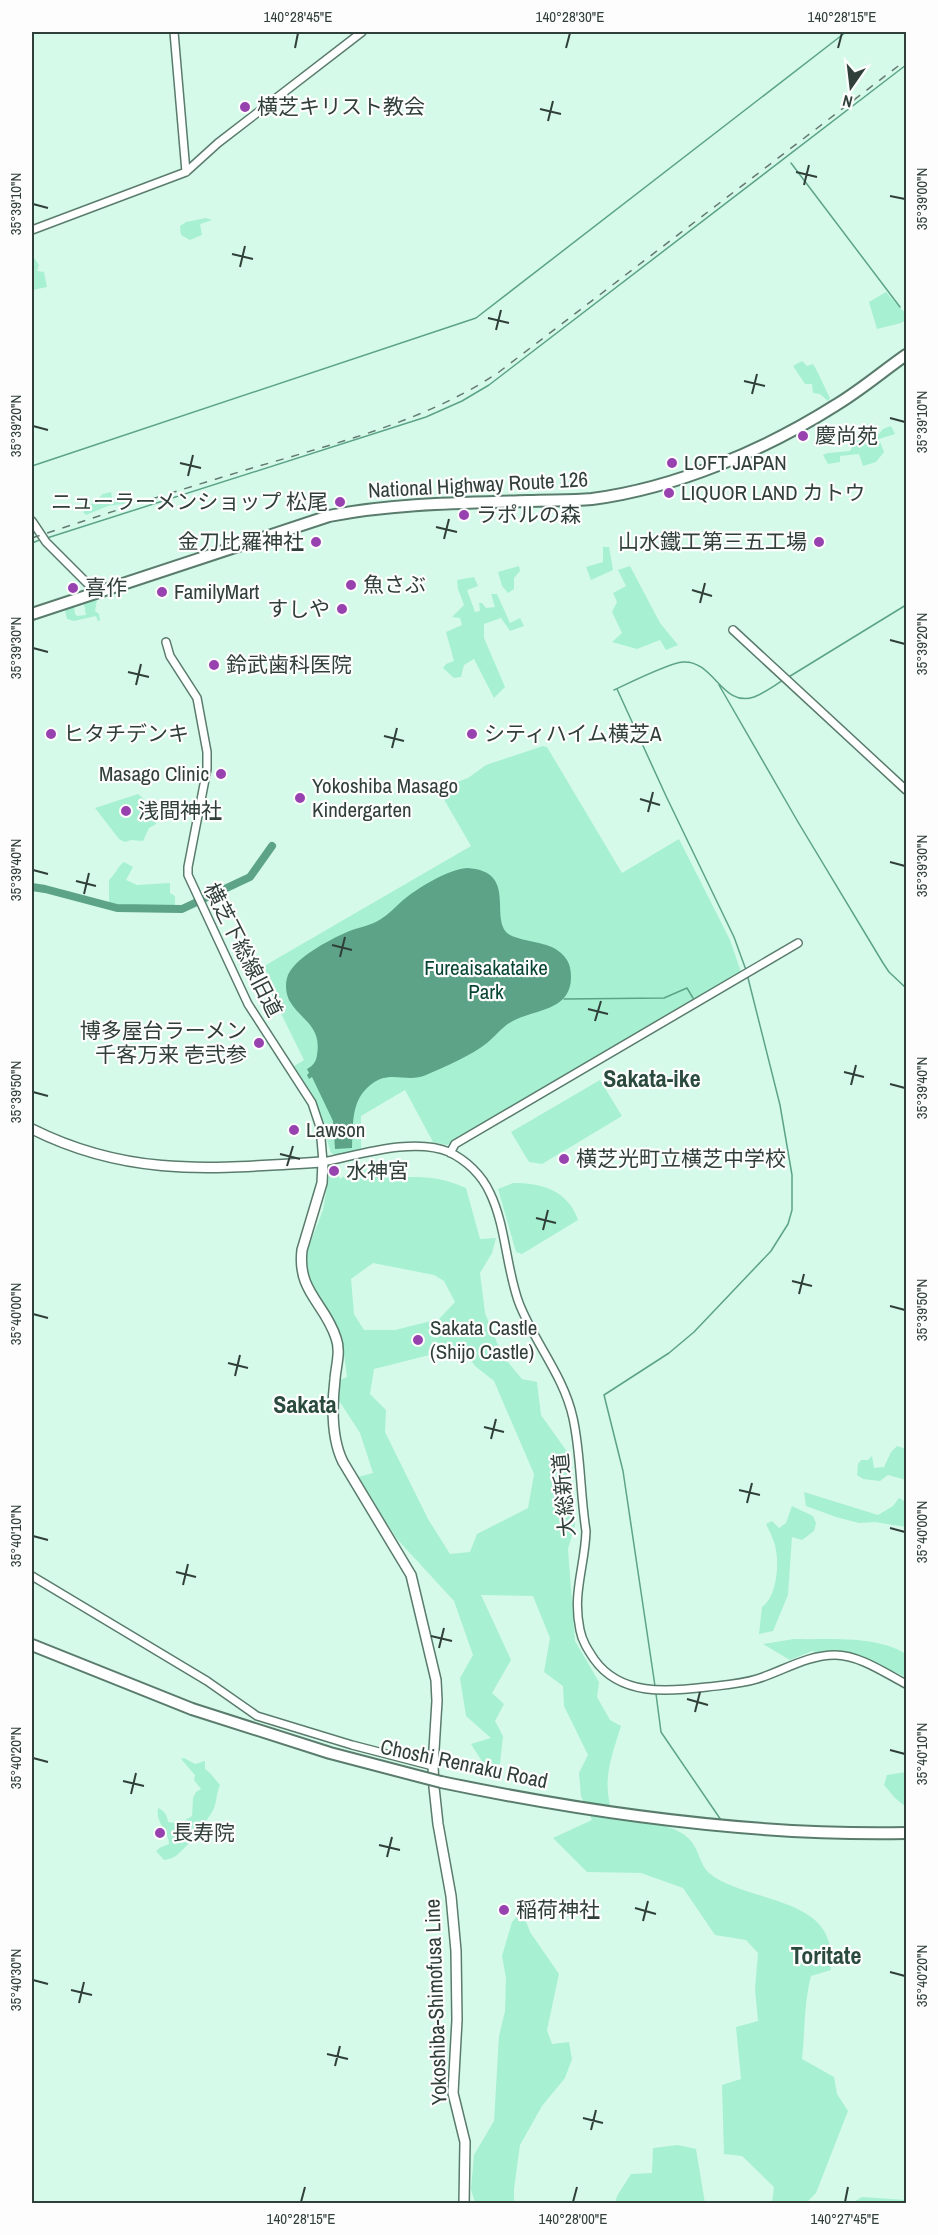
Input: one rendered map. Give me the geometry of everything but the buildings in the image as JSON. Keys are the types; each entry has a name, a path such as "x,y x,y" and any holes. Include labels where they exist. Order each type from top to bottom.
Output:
{"highway":[{"name":"National Highway Route 126","path":"32,614 250,541 326,517 355,511 406,506 591,499 658,485 772,441 839,404 906,355"},
{"name":"Choshi Renraku Road","path":"32,1645 192,1709 330,1753 441,1782 617,1814 804,1831 906,1833"}],"main road":[{"path":"32,1129 100,1156 156,1167 200,1168 324,1162"},
{"name":"Yokoshiba-Shimofusa Line","path":"324,1162 321,1190 302,1250 302,1276 337,1339 338,1351 333,1395 338,1453 411,1575 436,1680 433,1766 438,1824 451,1896 456,1951 457,2020 453,2093 465,2142 464,2204"}],"street":[{"path":"174,32 186,172"},
{"path":"32,230 186,172 218,143 362,32"},
{"path":"32,521 43,539 96,592"},
{"path":"733,630 906,790"},
{"name":"横芝下総線旧道","path":"166,642 170,656 197,698 207,752 207,769 188,875 248,1004 312,1103 320,1127 324,1162"},
{"path":"450,1153 455,1144 798,943"},
{"name":"大総新道","path":"324,1162 414,1146 435,1148 450,1153 474,1169 491,1193 509,1270 520,1305 556,1374 573,1416 586,1531 586,1546 577,1588 578,1618 580,1632 587,1649 597,1664 622,1683 643,1689 669,1691 737,1683 781,1672 819,1656 846,1656 906,1684"},
{"path":"32,1576 207,1682 257,1716 341,1742 433,1766"}],"green space":[{"path":"206,218 212,220 200,224 202,235 190,240 181,235 180,226 186,222"},
{"path":"32,255 39,265 37,271 44,272 47,287 32,290"},
{"path":"886,292 903,311 906,310 906,320 877,329 869,302"},
{"path":"802,361 807,366 813,364 830,398 828,401 820,394 813,393 812,384 805,384 793,366"},
{"path":"868,423 878,435 883,429 891,426 895,434 879,439 884,452 876,462 863,466 859,454 840,456 840,462 828,464 823,455 850,451 855,441 854,437"},
{"path":"111,492 113,502 132,497 129,503 108,506 86,515 83,512 103,494"},
{"path":"603,547 609,547 613,570 591,580 586,567 603,562"},
{"path":"519,566 520,571 514,578 514,589 508,593 502,586 498,572"},
{"path":"630,566 660,623 678,645 666,650 660,640 637,649 612,642 622,633 612,612 617,602 613,593 626,586 618,570"},
{"path":"474,577 478,586 467,590 475,612 480,611 479,603 486,608 495,607 491,594 497,594 510,623 520,618 524,626 510,631 501,618 484,624 484,638 505,687 494,698 474,659 464,665 461,677 454,678 443,668 454,661 446,632 462,625 460,618 452,617 464,605 457,580"},
{"path":"97,599 95,611 99,614 100,621 96,616 74,621 67,619 65,610 74,606 77,616 86,615 84,604"},
{"name":"Fureaisakataike Park","path":"543,746 547,747 622,873 679,839 730,940 741,972 447,1145 433,1142 405,1090 361,1116 361,1149 336,1155 331,1153 314,1097 294,1066 304,1060 259,969 471,846 438,789 468,778 486,765"},
{"path":"138,794 157,812 156,824 149,828 143,841 125,842 119,839 95,808"},
{"path":"124,862 133,867 126,880 137,885 170,883 170,893 175,896 175,908 118,906 109,903 109,880"},
{"path":"600,1080 622,1116 542,1164 529,1162 511,1132"},
{"path":"336,1166 340,1179 356,1168 376,1171 380,1178 434,1178 466,1188 480,1239 496,1238 492,1253 480,1273 485,1313 502,1355 522,1379 537,1382 541,1415 568,1453 575,1525 568,1549 575,1641 599,1682 597,1697 610,1720 621,1726 608,1772 608,1793 614,1818 666,1826 676,1830 691,1841 709,1873 739,1889 794,1907 821,1927 829,1942 831,1970 811,1976 802,2059 834,2077 837,2094 848,2111 816,2193 806,2203 772,2203 774,2187 742,2156 724,2154 722,2085 741,2079 736,2027 758,2021 755,1989 758,1953 746,1940 715,1935 683,1888 641,1873 587,1872 553,1838 592,1820 581,1796 579,1773 588,1755 564,1706 563,1686 544,1672 550,1638 533,1596 481,1595 511,1660 492,1693 504,1704 495,1721 503,1736 500,1764 485,1766 471,1744 491,1738 466,1716 460,1678 473,1655 454,1601 397,1539 358,1477 373,1473 360,1433 338,1399 340,1380 347,1377 342,1339 310,1285 304,1259 323,1210 330,1169","holes":["373,1263 434,1275 444,1281 455,1302 439,1319 395,1330 364,1330 354,1314 351,1279","461,1347 475,1366 494,1381 534,1474 528,1508 477,1534 470,1552 450,1554 428,1519 385,1432 386,1410 370,1394 374,1369"]},
{"path":"513,1183 552,1190 568,1202 578,1220 522,1254 516,1252 498,1189"},
{"path":"897,1446 906,1449 906,1480 888,1475 880,1481 863,1479 857,1475 858,1464 861,1460 868,1460 872,1456 874,1468 884,1467 891,1452"},
{"path":"804,1492 878,1515 893,1506 899,1498 906,1502 906,1527 875,1522 859,1523 836,1517 806,1506"},
{"path":"792,1506 813,1516 816,1523 814,1531 802,1540 792,1537 788,1595 773,1631 759,1634 762,1607 771,1595 777,1567 776,1549 766,1524 772,1521 779,1528 786,1523"},
{"path":"794,1639 866,1641 894,1648 906,1654 906,1677 895,1672 812,1651 790,1660 763,1644"},
{"path":"184,1758 195,1764 205,1761 205,1769 220,1785 212,1813 202,1827 178,1854 164,1860 156,1851 169,1844 158,1818 158,1808 165,1813 168,1822 175,1823 180,1829 184,1821 192,1816 193,1798 201,1789 194,1780 195,1775 181,1759"},
{"path":"906,1772 906,1807 884,1785 887,1775"},
{"path":"522,1911 530,1932 559,1974 547,2030 552,2044 569,2042 572,2059 565,2078 542,2106 520,2145 514,2203 475,2203 471,2189 474,2155 494,2121 499,2036 505,2011 506,1978 502,1956 512,1922"},
{"path":"678,2145 696,2149 705,2203 615,2203 631,2174 652,2173 653,2148"},
{"path":"862,2197 906,2200 906,2203 852,2203"}],"shaded area":[{"path":"467,868 483,871 493,878 500,897 501,919 510,935 550,946 568,961 571,977 565,997 549,1008 511,1022 490,1041 450,1065 418,1077 389,1077 375,1082 362,1094 355,1108 352,1148 335,1149 333,1121 312,1077 309,1079 307,1075 309,1073 307,1069 317,1057 316,1037 314,1030 289,1000 286,983 290,971 303,957 321,945 377,921 408,896 433,880"}],"waterway":[{"path":"32,466 476,318 846,32"},
{"path":"47,538 426,417 462,401 489,385 906,65"},
{"path":"791,163 900,307"},
{"path":"32,543 42,539"},
{"path":"787,678 906,605"},
{"path":"614,690 659,669 683,662 694,663 703,668 726,690 743,699 754,697 783,680"},
{"path":"719,685 883,963 906,988"},
{"path":"617,689 734,937 746,970"},
{"path":"32,887 117,908 182,909 250,877 272,846"},
{"path":"655,1686 623,1471 604,1395 669,1353 694,1332 771,1251 788,1224 792,1210 792,1175 780,1105 747,974"},
{"path":"564,999 664,998 687,988 693,998"},
{"path":"656,1694 661,1732 721,1820"}],"railway":[{"path":"32,538 378,430 410,418 471,389 499,372 906,60"}],"place":[{"name":"横芝キリスト教会","path":"245,107"},
{"name":"慶尚苑","path":"803,436"},
{"name":"LOFT JAPAN","path":"672,463"},
{"name":"LIQUOR LAND カトウ","path":"669,493"},
{"name":"ニューラーメンショップ 松尾","path":"340,502"},
{"name":"ラポルの森","path":"464,515"},
{"name":"金刀比羅神社","path":"316,542"},
{"name":"山水鐵工第三五工場","path":"819,542"},
{"name":"魚さぶ","path":"351,585"},
{"name":"喜作","path":"73,588"},
{"name":"FamilyMart","path":"162,592"},
{"name":"すしや","path":"342,609"},
{"name":"鈴武歯科医院","path":"214,665"},
{"name":"ヒタチデンキ","path":"51,734"},
{"name":"シティハイム横芝A","path":"472,734"},
{"name":"Masago Clinic","path":"221,774"},
{"name":"Yokoshiba Masago Kindergarten","path":"300,798"},
{"name":"浅間神社","path":"126,811"},
{"name":"博多屋台ラーメン 千客万来 壱弐参","path":"259,1043"},
{"name":"Lawson","path":"294,1130"},
{"name":"横芝光町立横芝中学校","path":"564,1159"},
{"name":"水神宮","path":"334,1171"},
{"name":"Sakata Castle (Shijo Castle)","path":"418,1340"},
{"name":"長寿院","path":"160,1833"},
{"name":"稲荷神社","path":"504,1910"}],"district":[{"name":"Sakata-ike","path":"652,1079"},
{"name":"Sakata","path":"305,1405"},
{"name":"Toritate","path":"826,1956"}]}
